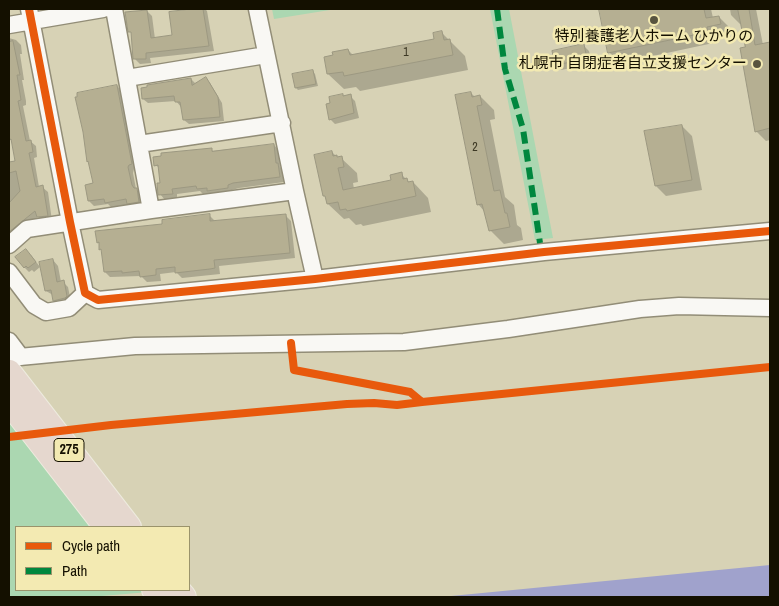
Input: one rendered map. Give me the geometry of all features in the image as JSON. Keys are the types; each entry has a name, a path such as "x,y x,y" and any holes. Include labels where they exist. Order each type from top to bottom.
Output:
{"highway":[{"name":"275","path":"13,362 128,526"},
{"name":"275","path":"9,402 105,526"}],"street":[{"path":"9,26 30,15 103,9"},
{"path":"114,9 151,210"},
{"path":"258,9 266,55 315,279"},
{"path":"30,15 85,293 98,300 315,279 544,252 770,230"},
{"path":"127,78 266,55"},
{"path":"139,144 282,123"},
{"path":"9,246 27,229 295,191"},
{"path":"9,272 34,305 46,312 69,308 85,293"},
{"path":"9,341 13,362 136,346 404,342 669,306 770,308"}],"green space":[{"path":"272,9 336,9 274,19"},
{"path":"490,9 509,9 553,238 535,240"},
{"path":"9,417 96,526 15,526 15,591 149,592 90,597 9,597"}],"water":[{"path":"770,565 770,597 441,597"}],"building":[{"path":"203,9 209,46 146,53 146,59 133,59 131,32 128,32 125,12 147,10 151,38 172,35 169,12"},
{"name":"特別養護老人ホーム ひかりの","path":"599,9 704,9 706,18 719,16 721,24 707,27 708,32 608,53"},
{"path":"738,9 749,9 755,45 770,42 770,128 755,132 740,48 745,47"},
{"path":"442,31 444,40 450,39 453,55 344,76 343,72 327,74 324,57 333,55 332,52 348,49 350,55 434,39 433,33"},
{"path":"13,41 20,75 17,75 21,100 18,101 26,141 31,140 33,152 29,153 36,187 43,185 48,216 37,217 35,211 9,232 9,203 20,191 16,171 9,173 9,162 15,161 11,139 9,140 9,42"},
{"path":"584,44 587,59 555,65 552,51"},
{"path":"313,70 316,84 295,88 292,74"},
{"path":"206,77 218,97 220,117 183,120 180,102 175,102 174,96 142,99 141,88 147,87 147,85 191,78 192,85"},
{"path":"117,85 132,164 128,167 132,185 134,188 137,188 139,202 127,204 126,199 105,203 104,199 88,201 85,185 93,183 87,162 83,132 75,97 77,97 77,93"},
{"path":"471,92 472,97 480,95 482,105 477,106 494,191 500,190 510,227 489,231 482,204 477,205 455,95"},
{"path":"343,94 343,96 351,94 354,113 329,120 326,104 330,103 329,97"},
{"path":"682,125 692,180 655,186 644,131"},
{"path":"274,144 280,177 233,183 228,185 228,188 207,191 207,188 197,189 196,186 172,189 173,194 158,195 157,183 160,183 158,165 154,166 153,157 161,156 161,153 212,148 212,151"},
{"path":"332,151 333,156 342,156 344,167 338,168 343,190 391,180 390,175 402,172 403,179 407,178 408,182 413,181 416,196 347,211 346,209 340,210 338,202 327,204 325,196 323,196 314,155"},
{"path":"210,214 210,221 286,214 290,253 214,260 215,268 210,269 175,273 175,267 156,269 156,275 140,277 139,271 122,273 122,271 104,272 101,249 99,250 99,242 97,243 95,231 162,224 162,220"},
{"path":"26,249 36,262 28,268 26,266 24,268 15,257"},
{"path":"53,259 57,282 64,280 67,296 53,301 51,290 45,291 39,262"}],"marked path":[{"path":"497,9 505,69 523,129 540,243"}],"cycle path":[{"path":"29,9 85,293 98,300 315,279 544,252 770,231"},
{"path":"9,437 111,425 347,404 374,403 397,405 422,402 410,392 294,370 291,343"},
{"path":"422,402 770,367"}],"place":[{"name":"特別養護老人ホーム ひかりの","path":"654,20"},
{"name":"札幌市 自閉症者自立支援センター","path":"757,64"}]}
